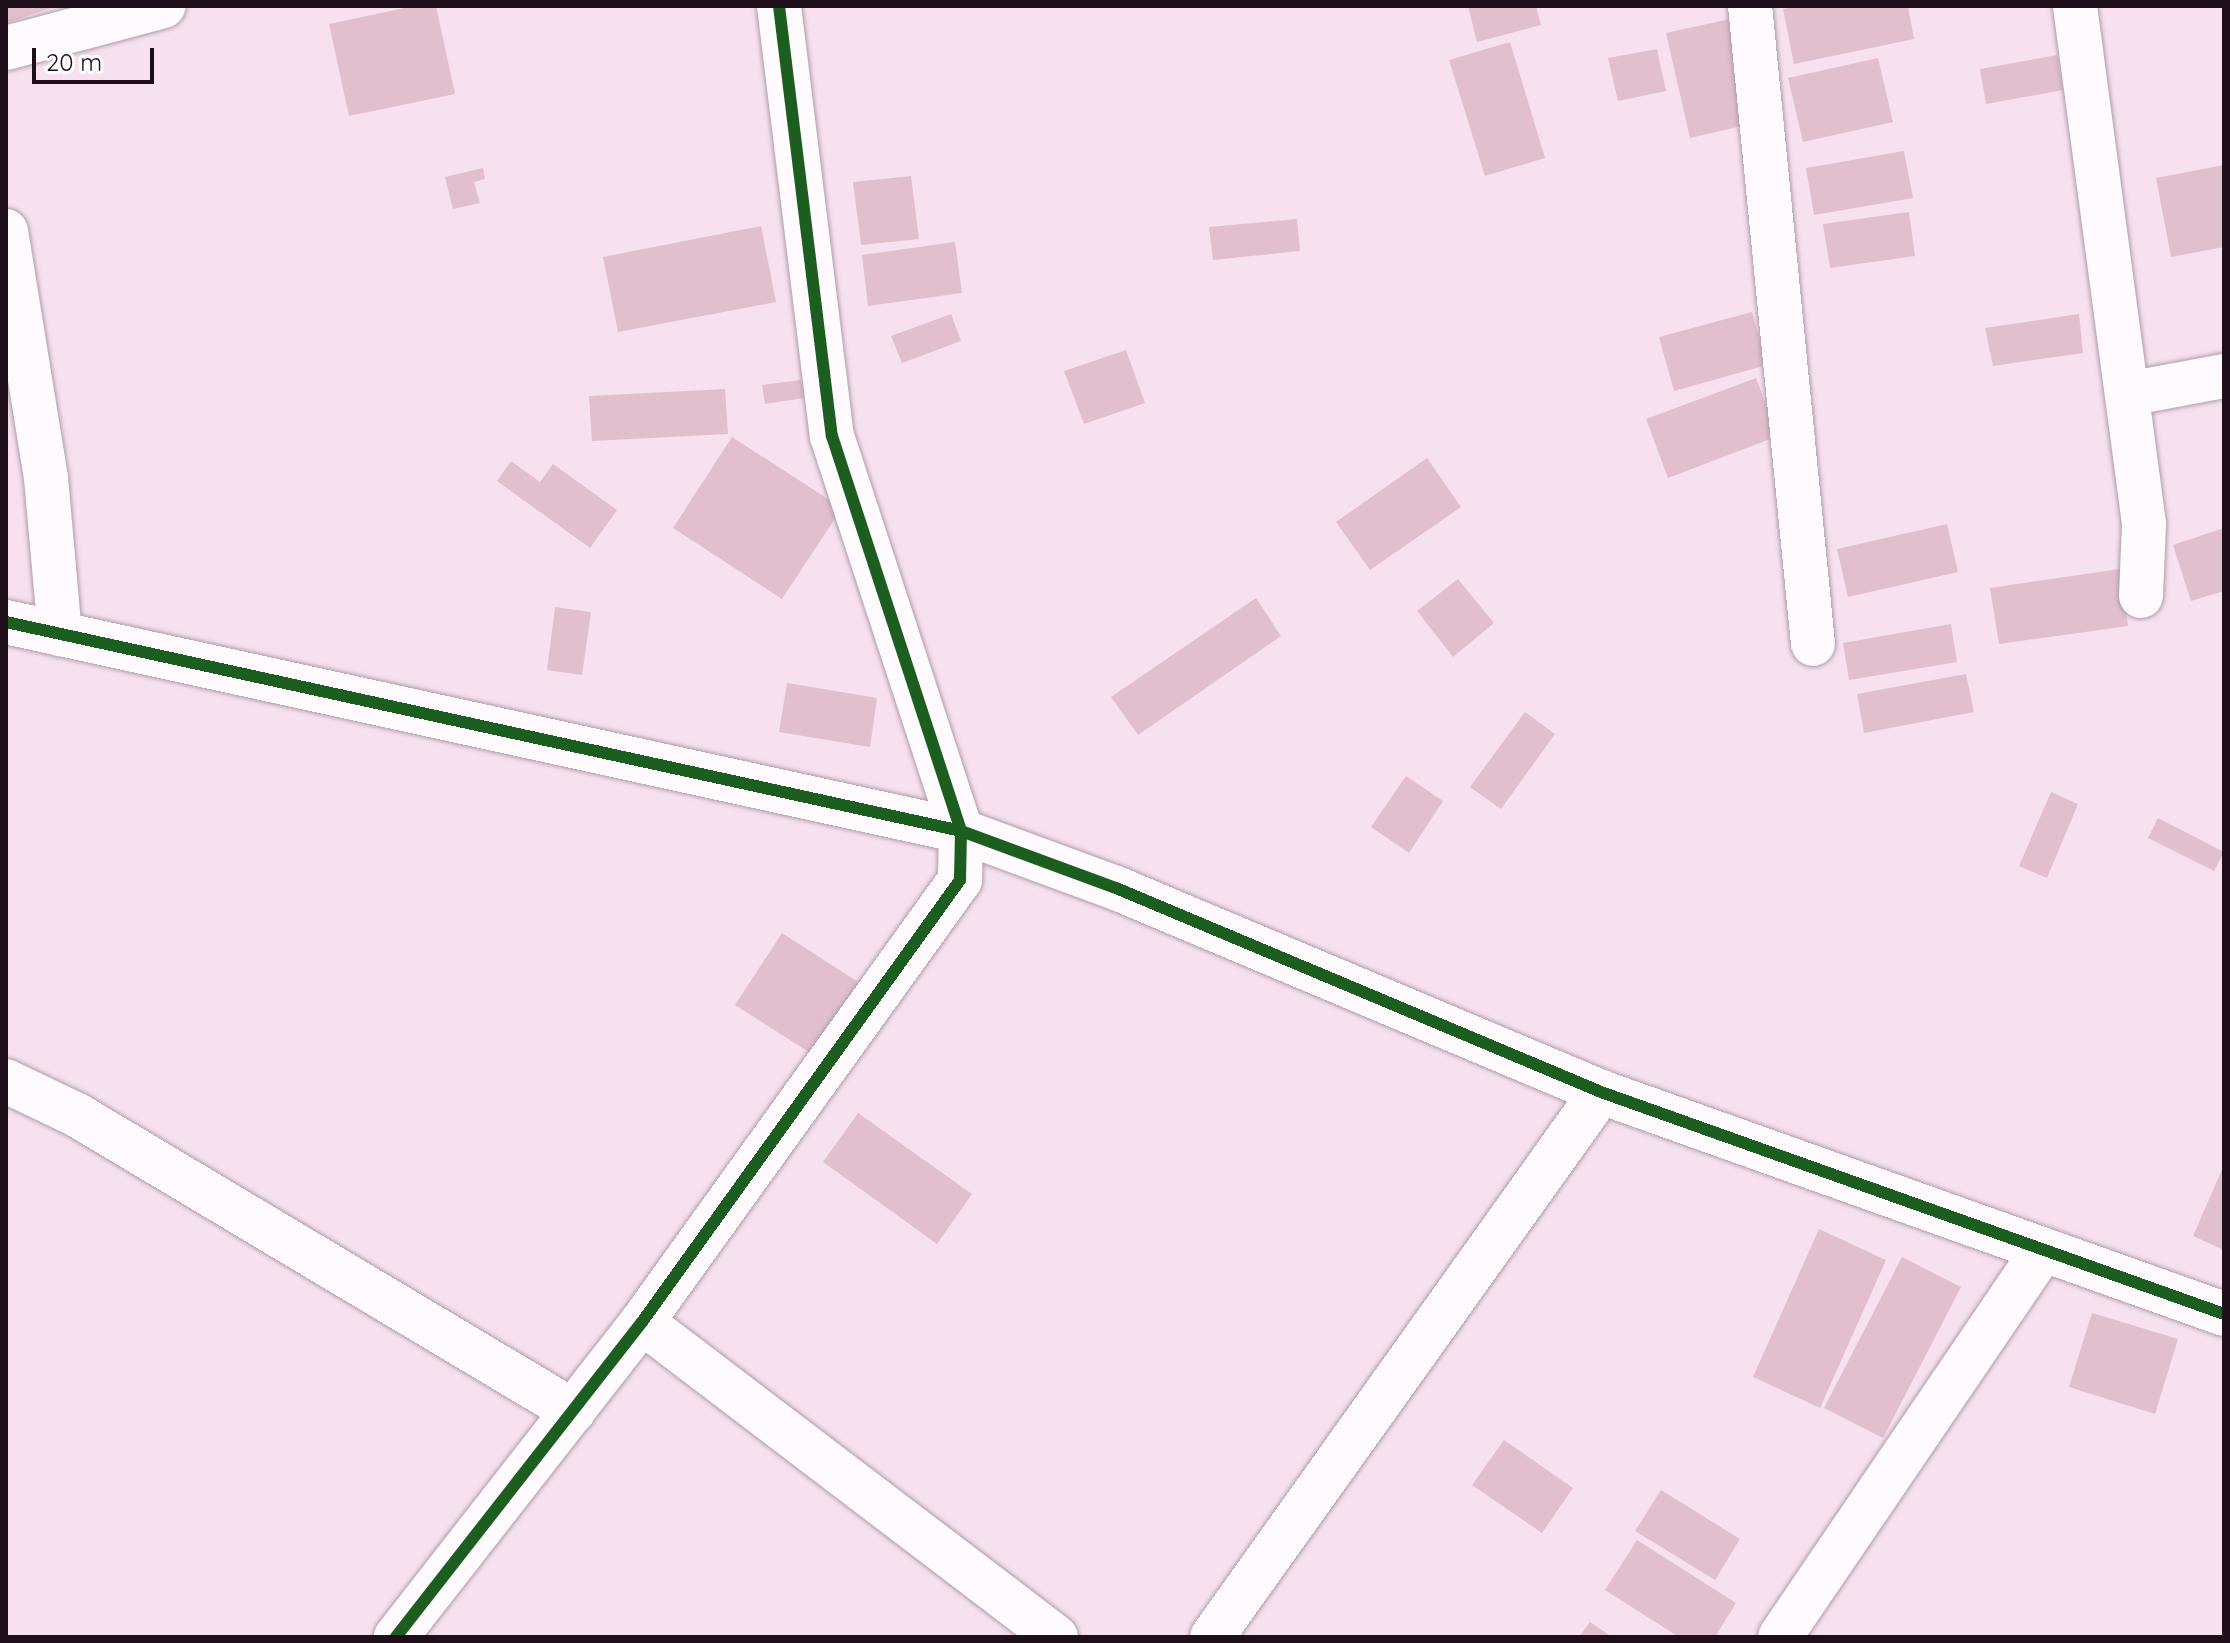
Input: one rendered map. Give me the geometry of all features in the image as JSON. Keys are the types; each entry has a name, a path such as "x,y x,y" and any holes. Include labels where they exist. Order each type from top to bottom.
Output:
{"street":[{"path":"6,48 164,6"},
{"path":"396,1637 642,1322 960,880 961,831 832,436 779,6"},
{"path":"1750,6 1813,644"},
{"path":"2075,6 2144,524 2141,596"},
{"path":"6,231 46,478 60,634"},
{"path":"2127,394 2224,376"},
{"path":"9,631 60,634 961,831 1116,888 1601,1092 2042,1252 2224,1314"},
{"path":"6,1081 77,1115 573,1411"},
{"path":"1212,1637 1601,1092"},
{"path":"1780,1637 2042,1252"},
{"path":"642,1322 1056,1637"}],"building":[{"path":"6,6 54,6 54,7 6,23"},
{"path":"414,6 436,6 455,94 349,116 329,24"},
{"path":"1468,6 1536,6 1541,25 1477,42"},
{"path":"1799,6 1908,6 1914,39 1794,64 1783,9"},
{"path":"1730,19 1755,123 1690,138 1666,33"},
{"path":"1510,42 1545,158 1485,176 1449,60"},
{"path":"1657,49 1666,91 1618,101 1608,58"},
{"path":"2057,55 2063,90 1986,104 1980,69"},
{"path":"1878,58 1893,122 1803,142 1788,78"},
{"path":"1904,151 1913,198 1814,215 1806,168"},
{"path":"2224,165 2224,247 2171,257 2156,178"},
{"path":"483,168 485,179 474,182 480,203 453,209 445,177"},
{"path":"911,176 919,239 861,245 853,182"},
{"path":"1909,212 1915,256 1830,268 1823,224"},
{"path":"1297,219 1300,251 1213,260 1209,227"},
{"path":"761,226 776,302 618,332 603,257"},
{"path":"955,242 962,293 868,306 862,255"},
{"path":"1752,312 1767,365 1674,391 1659,337"},
{"path":"951,314 961,341 902,363 891,336"},
{"path":"2079,314 2083,353 1993,366 1985,328"},
{"path":"1126,350 1145,403 1084,424 1064,371"},
{"path":"1756,378 1778,436 1668,478 1646,419"},
{"path":"801,380 804,398 765,404 762,385"},
{"path":"725,389 728,434 592,441 589,396"},
{"path":"732,437 842,508 782,599 673,528"},
{"path":"1427,458 1461,507 1370,570 1336,522"},
{"path":"511,461 540,482 553,464 617,510 590,548 497,481"},
{"path":"1947,524 1958,572 1848,597 1837,549"},
{"path":"2224,528 2224,591 2191,601 2173,545"},
{"path":"2120,569 2128,626 1999,644 1990,588"},
{"path":"1458,579 1494,623 1453,657 1417,611"},
{"path":"1256,598 1281,636 1138,735 1111,697"},
{"path":"555,607 591,612 582,675 547,670"},
{"path":"1951,624 1957,662 1849,680 1843,643"},
{"path":"1966,674 1974,712 1864,733 1857,694"},
{"path":"787,683 877,698 870,747 779,732"},
{"path":"1525,712 1555,734 1501,809 1470,787"},
{"path":"1406,776 1443,801 1409,853 1371,827"},
{"path":"2051,792 2078,804 2047,878 2019,866"},
{"path":"2158,818 2224,852 2214,871 2148,838"},
{"path":"782,933 858,982 812,1054 735,1005"},
{"path":"858,1113 972,1194 937,1244 823,1162"},
{"path":"2224,1165 2224,1250 2193,1236"},
{"path":"1819,1229 1886,1260 1820,1408 1753,1377"},
{"path":"1902,1257 1961,1287 1883,1438 1824,1408"},
{"path":"2092,1313 2178,1339 2155,1414 2069,1387"},
{"path":"1504,1440 1573,1488 1542,1533 1472,1485"},
{"path":"1661,1490 1740,1539 1715,1580 1635,1531"},
{"path":"1637,1540 1736,1603 1715,1637 1679,1637 1605,1590"},
{"path":"1590,1622 1612,1637 1579,1637"}],"cycle path":[{"path":"779,6 832,436 961,831 1116,888 1601,1092 2224,1314"},
{"path":"6,622 961,831 960,880 642,1322 396,1637"}]}
